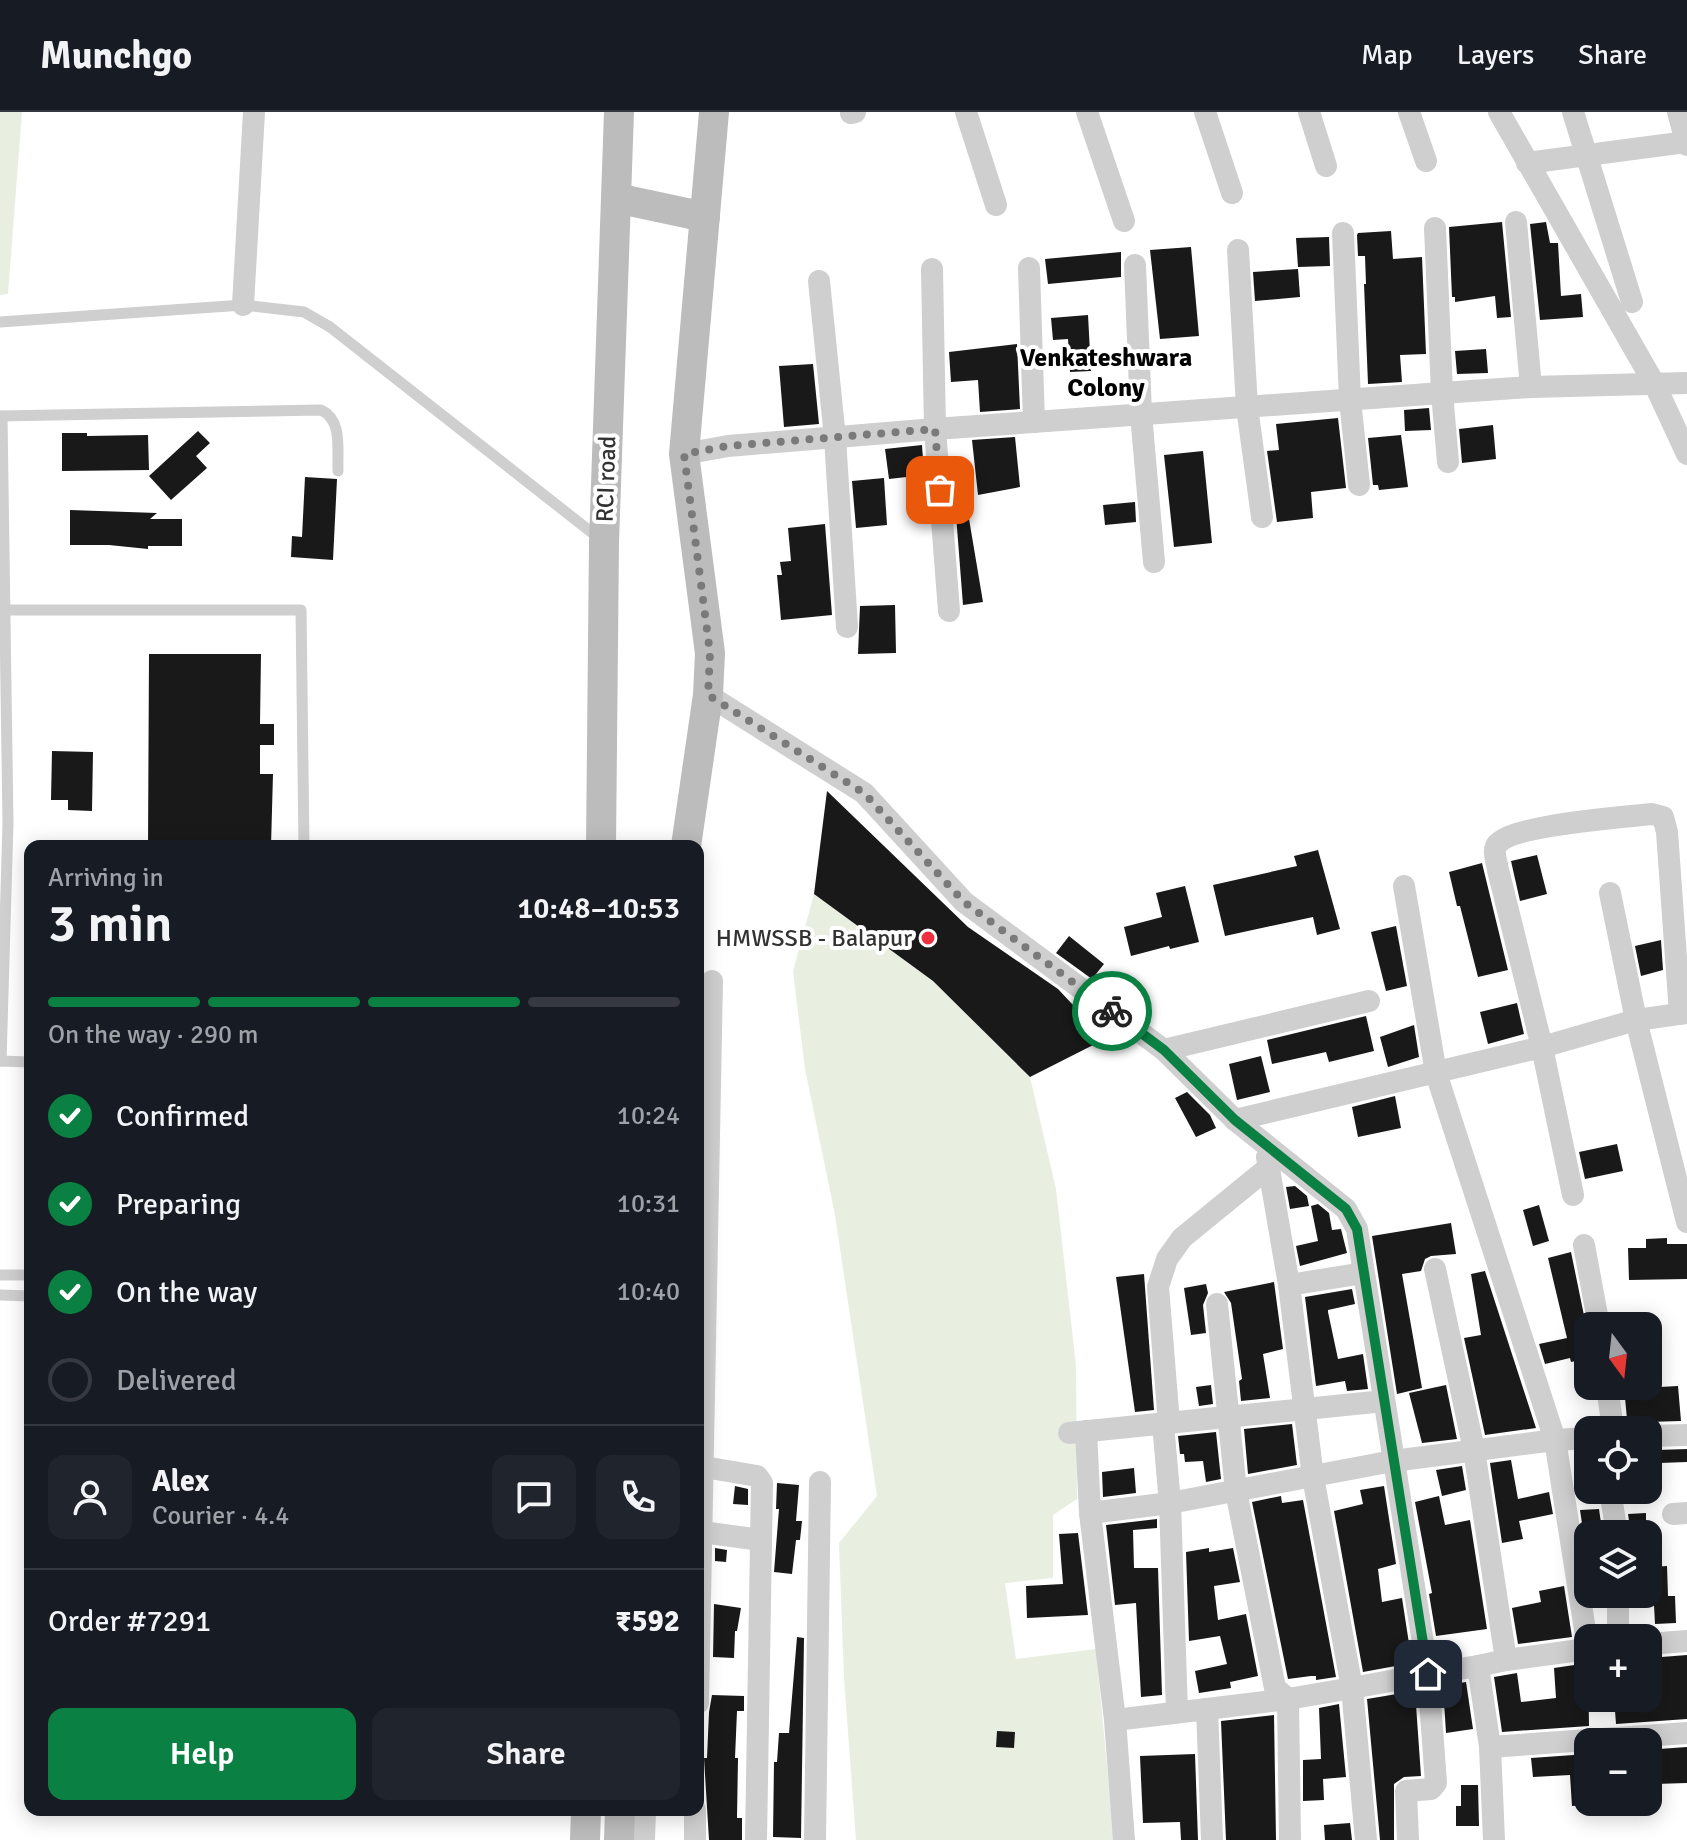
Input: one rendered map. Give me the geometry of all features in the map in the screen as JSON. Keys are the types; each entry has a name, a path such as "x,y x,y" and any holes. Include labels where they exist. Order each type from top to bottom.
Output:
{"main road":[{"name":"RCI road","path":"601,840 604,542 619,112"},
{"path":"687,840 708,695 710,653 684,454 714,112"},
{"path":"616,198 705,217"},
{"path":"585,1840 586,1816"},
{"path":"619,1840 620,1816"}],"street":[{"path":"243,305 254,112"},
{"path":"966,112 996,205"},
{"path":"1087,112 1124,221"},
{"path":"1205,112 1232,193"},
{"path":"1309,112 1326,166"},
{"path":"1409,112 1426,161"},
{"path":"1499,112 1655,385 1687,454"},
{"path":"1573,112 1632,302"},
{"path":"1527,163 1687,143 1678,112"},
{"path":"1516,222 1531,387"},
{"path":"1435,228 1448,462"},
{"path":"1343,233 1350,400 1359,485"},
{"path":"1238,250 1247,407 1262,517"},
{"path":"1135,265 1141,414 1154,562"},
{"path":"1029,268 1034,422"},
{"path":"932,269 935,429 949,611"},
{"path":"819,281 835,438 847,627"},
{"path":"684,454 728,446 1141,414 1531,387 1687,383"},
{"path":"708,695 864,793 964,902 1164,1050 1235,1120 1352,1217 1357,1229 1428,1674 1436,1783 1431,1789 1406,1791 1408,1840"},
{"path":"1573,1195 1542,1047 1498,870 1497,844 1507,836 1539,828 1652,814 1687,823"},
{"path":"1235,1120 1542,1047 1636,1020 1683,1014 1667,832 1663,817"},
{"path":"1404,886 1436,1073 1555,1440 1583,1624"},
{"path":"1610,893 1636,1020 1687,1222"},
{"path":"704,1334 712,981"},
{"path":"1164,1050 1369,1001"},
{"path":"1265,1144 1289,1285 1313,1477 1352,1688 1366,1840"},
{"path":"1177,1712 1158,1287 1167,1259 1182,1238 1269,1167"},
{"path":"1584,1245 1596,1312"},
{"path":"1435,1269 1474,1450 1506,1660"},
{"path":"1289,1285 1364,1273"},
{"path":"1217,1304 1236,1491 1275,1688 1288,1699 1290,1840"},
{"path":"1124,1840 1115,1720 1078,1432 1384,1401"},
{"path":"1662,1436 1687,1435"},
{"path":"1090,1513 1170,1503 1393,1461 1574,1439"},
{"path":"704,1467 757,1476 762,1483 756,1840"},
{"path":"815,1840 820,1482"},
{"path":"704,1532 761,1540"},
{"path":"1662,1643 1687,1641"},
{"path":"1115,1720 1288,1699 1574,1651"},
{"path":"1478,1666 1490,1747 1494,1840"},
{"path":"1207,1709 1212,1840"},
{"path":"1490,1747 1687,1733"},
{"path":"644,1840 645,1816"},
{"path":"695,1816 695,1840"}],"lane":[{"path":"0,322 243,305 304,312 330,327 604,542"},
{"path":"24,1062 1,1061 8,823 1,416 321,410 330,414 336,424 338,471"},
{"path":"6,610 301,610 304,840"},
{"path":"0,1275 24,1275"},
{"path":"0,1295 24,1296"}],"green space":[{"path":"0,112 22,112 8,294 0,295"},
{"path":"814,894 933,981 1030,1077 1056,1189 1076,1366 1077,1499 1053,1515 1053,1578 1005,1583 1016,1659 1096,1649 1114,1840 856,1840 844,1678 839,1543 877,1496 835,1215 805,1069 793,971"}],"building":[{"path":"1502,222 1511,317 1497,318 1495,296 1455,302 1455,297 1452,297 1449,227"},
{"path":"1546,222 1550,243 1558,243 1561,296 1581,294 1583,317 1540,320 1530,224"},
{"path":"1391,231 1393,259 1422,257 1426,354 1400,355 1402,382 1368,384 1365,256 1358,256 1357,235"},
{"path":"1329,237 1330,266 1298,267 1296,238"},
{"path":"1191,247 1199,336 1160,339 1150,250"},
{"path":"1121,252 1121,277 1048,284 1045,259"},
{"path":"1298,269 1300,297 1255,301 1253,272"},
{"path":"1088,315 1091,371 1070,372 1068,339 1053,340 1051,318"},
{"path":"1017,344 1020,409 980,412 978,380 951,382 949,352"},
{"path":"1486,349 1488,373 1457,374 1455,351"},
{"path":"813,364 819,424 784,427 779,366"},
{"path":"1429,408 1431,430 1405,431 1404,410"},
{"path":"1338,418 1346,488 1311,492 1313,518 1277,522 1267,451 1279,450 1276,424"},
{"path":"1493,425 1496,459 1462,463 1459,429"},
{"path":"198,431 210,443 196,456 207,468 171,500 149,476"},
{"path":"62,433 87,433 87,436 148,435 149,470 62,471"},
{"path":"1401,435 1408,487 1379,490 1378,485 1373,485 1368,438"},
{"path":"1015,437 1020,487 978,495 972,440"},
{"path":"922,445 924,475 889,479 885,449"},
{"path":"1203,451 1212,543 1174,547 1164,455"},
{"path":"305,477 337,479 333,560 291,557 292,536 302,537"},
{"path":"884,478 887,525 856,528 852,481"},
{"path":"966,501 983,602 963,605 955,502"},
{"path":"1135,502 1136,522 1105,525 1103,505"},
{"path":"70,510 157,513 150,519 182,519 182,546 148,546 148,549 70,545"},
{"path":"825,524 832,615 781,620 777,575 782,575 780,562 791,561 788,528"},
{"path":"895,605 896,653 858,654 860,606"},
{"path":"149,654 261,654 260,724 274,724 274,745 260,745 260,774 273,774 271,840 148,840"},
{"path":"52,751 93,752 92,811 68,810 68,800 51,800"},
{"name":"HMWSSB - Balapur","path":"827,791 968,927 1058,989 1105,1039 1030,1077 933,981 814,894"},
{"path":"1318,850 1340,929 1317,935 1313,917 1225,936 1213,885 1297,866 1294,856"},
{"path":"1537,855 1547,894 1520,901 1511,861"},
{"path":"1482,863 1508,970 1478,977 1449,872"},
{"path":"1185,886 1199,942 1131,956 1124,927 1162,917 1156,893"},
{"path":"1396,926 1407,986 1386,991 1371,932"},
{"path":"1069,936 1104,964 1092,979 1056,953"},
{"path":"1661,940 1663,970 1641,976 1635,946"},
{"path":"1517,1003 1524,1034 1488,1044 1480,1012"},
{"path":"1366,1016 1374,1051 1329,1062 1326,1052 1272,1064 1267,1040"},
{"path":"1414,1025 1419,1057 1388,1067 1380,1037"},
{"path":"1261,1056 1270,1092 1237,1100 1229,1064"},
{"path":"1187,1092 1210,1115 1216,1128 1196,1137 1175,1098"},
{"path":"1395,1096 1401,1128 1358,1137 1352,1107"},
{"path":"1617,1144 1623,1171 1585,1179 1579,1152"},
{"path":"1295,1186 1307,1196 1309,1206 1290,1209 1286,1187"},
{"path":"1318,1204 1329,1213 1332,1230 1341,1229 1347,1253 1300,1266 1296,1246 1318,1241 1311,1206"},
{"path":"1539,1205 1549,1241 1533,1246 1523,1210"},
{"path":"1451,1223 1456,1254 1431,1256 1425,1259 1421,1271 1402,1274 1422,1388 1397,1394 1372,1236"},
{"path":"1667,1238 1667,1244 1687,1244 1687,1279 1629,1280 1628,1248 1646,1248 1646,1239"},
{"path":"1571,1252 1583,1312 1574,1312 1574,1361 1571,1362 1570,1358 1545,1364 1539,1344 1567,1338 1548,1258"},
{"path":"1485,1271 1536,1428 1485,1435 1464,1338 1481,1335 1471,1274"},
{"path":"1144,1274 1154,1410 1135,1412 1116,1277"},
{"path":"1274,1282 1283,1349 1263,1354 1270,1398 1241,1401 1239,1381 1242,1379 1231,1303 1224,1292"},
{"path":"1206,1284 1208,1293 1203,1305 1206,1333 1191,1335 1184,1288"},
{"path":"1352,1289 1355,1304 1328,1312 1338,1359 1363,1354 1368,1389 1347,1391 1345,1381 1316,1386 1305,1297"},
{"path":"1211,1385 1213,1404 1199,1406 1196,1387"},
{"path":"1446,1385 1457,1439 1422,1443 1409,1393"},
{"path":"1678,1386 1681,1421 1662,1422 1662,1416 1627,1416 1625,1400 1662,1400 1662,1387"},
{"path":"1292,1424 1297,1465 1248,1474 1244,1429"},
{"path":"1216,1432 1221,1479 1206,1482 1203,1461 1185,1462 1184,1454 1180,1454 1178,1436"},
{"path":"1687,1449 1687,1462 1662,1463 1662,1450"},
{"path":"1511,1460 1518,1499 1549,1492 1553,1514 1519,1521 1523,1539 1502,1543 1490,1463"},
{"path":"1462,1466 1466,1490 1442,1496 1436,1470"},
{"path":"1134,1468 1136,1493 1103,1497 1102,1472"},
{"path":"777,1483 799,1485 796,1521 802,1521 792,1574 774,1572 779,1509 776,1509"},
{"path":"735,1486 748,1489 748,1505 733,1504"},
{"path":"1384,1486 1396,1564 1378,1569 1382,1602 1402,1598 1412,1663 1363,1672 1334,1511 1363,1504 1360,1490"},
{"path":"1281,1496 1282,1503 1303,1500 1336,1677 1288,1679 1252,1502"},
{"path":"1439,1496 1445,1525 1470,1520 1487,1629 1436,1636 1429,1594 1432,1593 1415,1502"},
{"path":"1599,1509 1601,1520 1582,1520 1580,1510"},
{"path":"1646,1513 1646,1520 1629,1520 1628,1514"},
{"path":"1157,1519 1157,1528 1133,1530 1134,1568 1158,1568 1162,1695 1141,1697 1136,1603 1115,1605 1106,1525"},
{"path":"1078,1533 1088,1615 1027,1618 1026,1586 1063,1584 1059,1534"},
{"path":"715,1548 727,1550 726,1562 715,1561"},
{"path":"1209,1548 1209,1552 1233,1548 1240,1582 1214,1586 1218,1620 1246,1614 1258,1676 1230,1682 1231,1688 1199,1693 1195,1671 1227,1664 1220,1636 1189,1641 1186,1552"},
{"path":"1662,1566 1667,1566 1668,1596 1675,1596 1676,1623 1655,1624 1654,1608 1662,1608"},
{"path":"1564,1586 1572,1637 1518,1644 1512,1608 1541,1602 1539,1591"},
{"path":"714,1604 741,1608 735,1631 734,1658 713,1657"},
{"path":"797,1637 804,1638 801,1838 773,1837 774,1762 777,1762 779,1733 789,1733"},
{"path":"1687,1655 1687,1719 1616,1724 1615,1712 1662,1712 1662,1657"},
{"path":"1574,1665 1574,1712 1589,1712 1589,1726 1502,1732 1494,1677 1517,1673 1521,1702 1556,1698 1554,1668"},
{"path":"1466,1682 1473,1729 1446,1733 1443,1686"},
{"path":"1415,1691 1421,1776 1404,1777 1394,1784 1394,1840 1380,1840 1367,1699"},
{"path":"712,1695 744,1696 744,1711 737,1711 735,1758 738,1758 737,1818 742,1818 742,1840 709,1840 704,1758 707,1758"},
{"path":"1339,1704 1346,1777 1323,1779 1324,1800 1303,1801 1303,1760 1321,1759 1319,1708"},
{"path":"1274,1715 1276,1840 1226,1840 1221,1721"},
{"path":"997,1731 1015,1732 1014,1748 996,1747"},
{"path":"1687,1747 1687,1783 1662,1784 1662,1749"},
{"path":"1195,1754 1198,1840 1181,1840 1180,1822 1143,1823 1140,1756"},
{"path":"1574,1755 1574,1806 1570,1775 1533,1777 1531,1758"},
{"path":"1461,1785 1478,1785 1479,1826 1456,1826 1456,1806 1461,1806"},
{"path":"1350,1823 1352,1840 1325,1840 1324,1825"}],"way so far":[{"path":"940,490 935,429 728,446 684,454 710,653 708,695 864,793 964,902 1112,1011"}],"place":[{"name":"HMWSSB - Balapur","path":"928,938"}],"district":[{"name":"Venkateshwara Colony","path":"1106,373"}],"route":[{"path":"1112,1011 1164,1050 1235,1120 1352,1217 1357,1229 1428,1674"}]}
